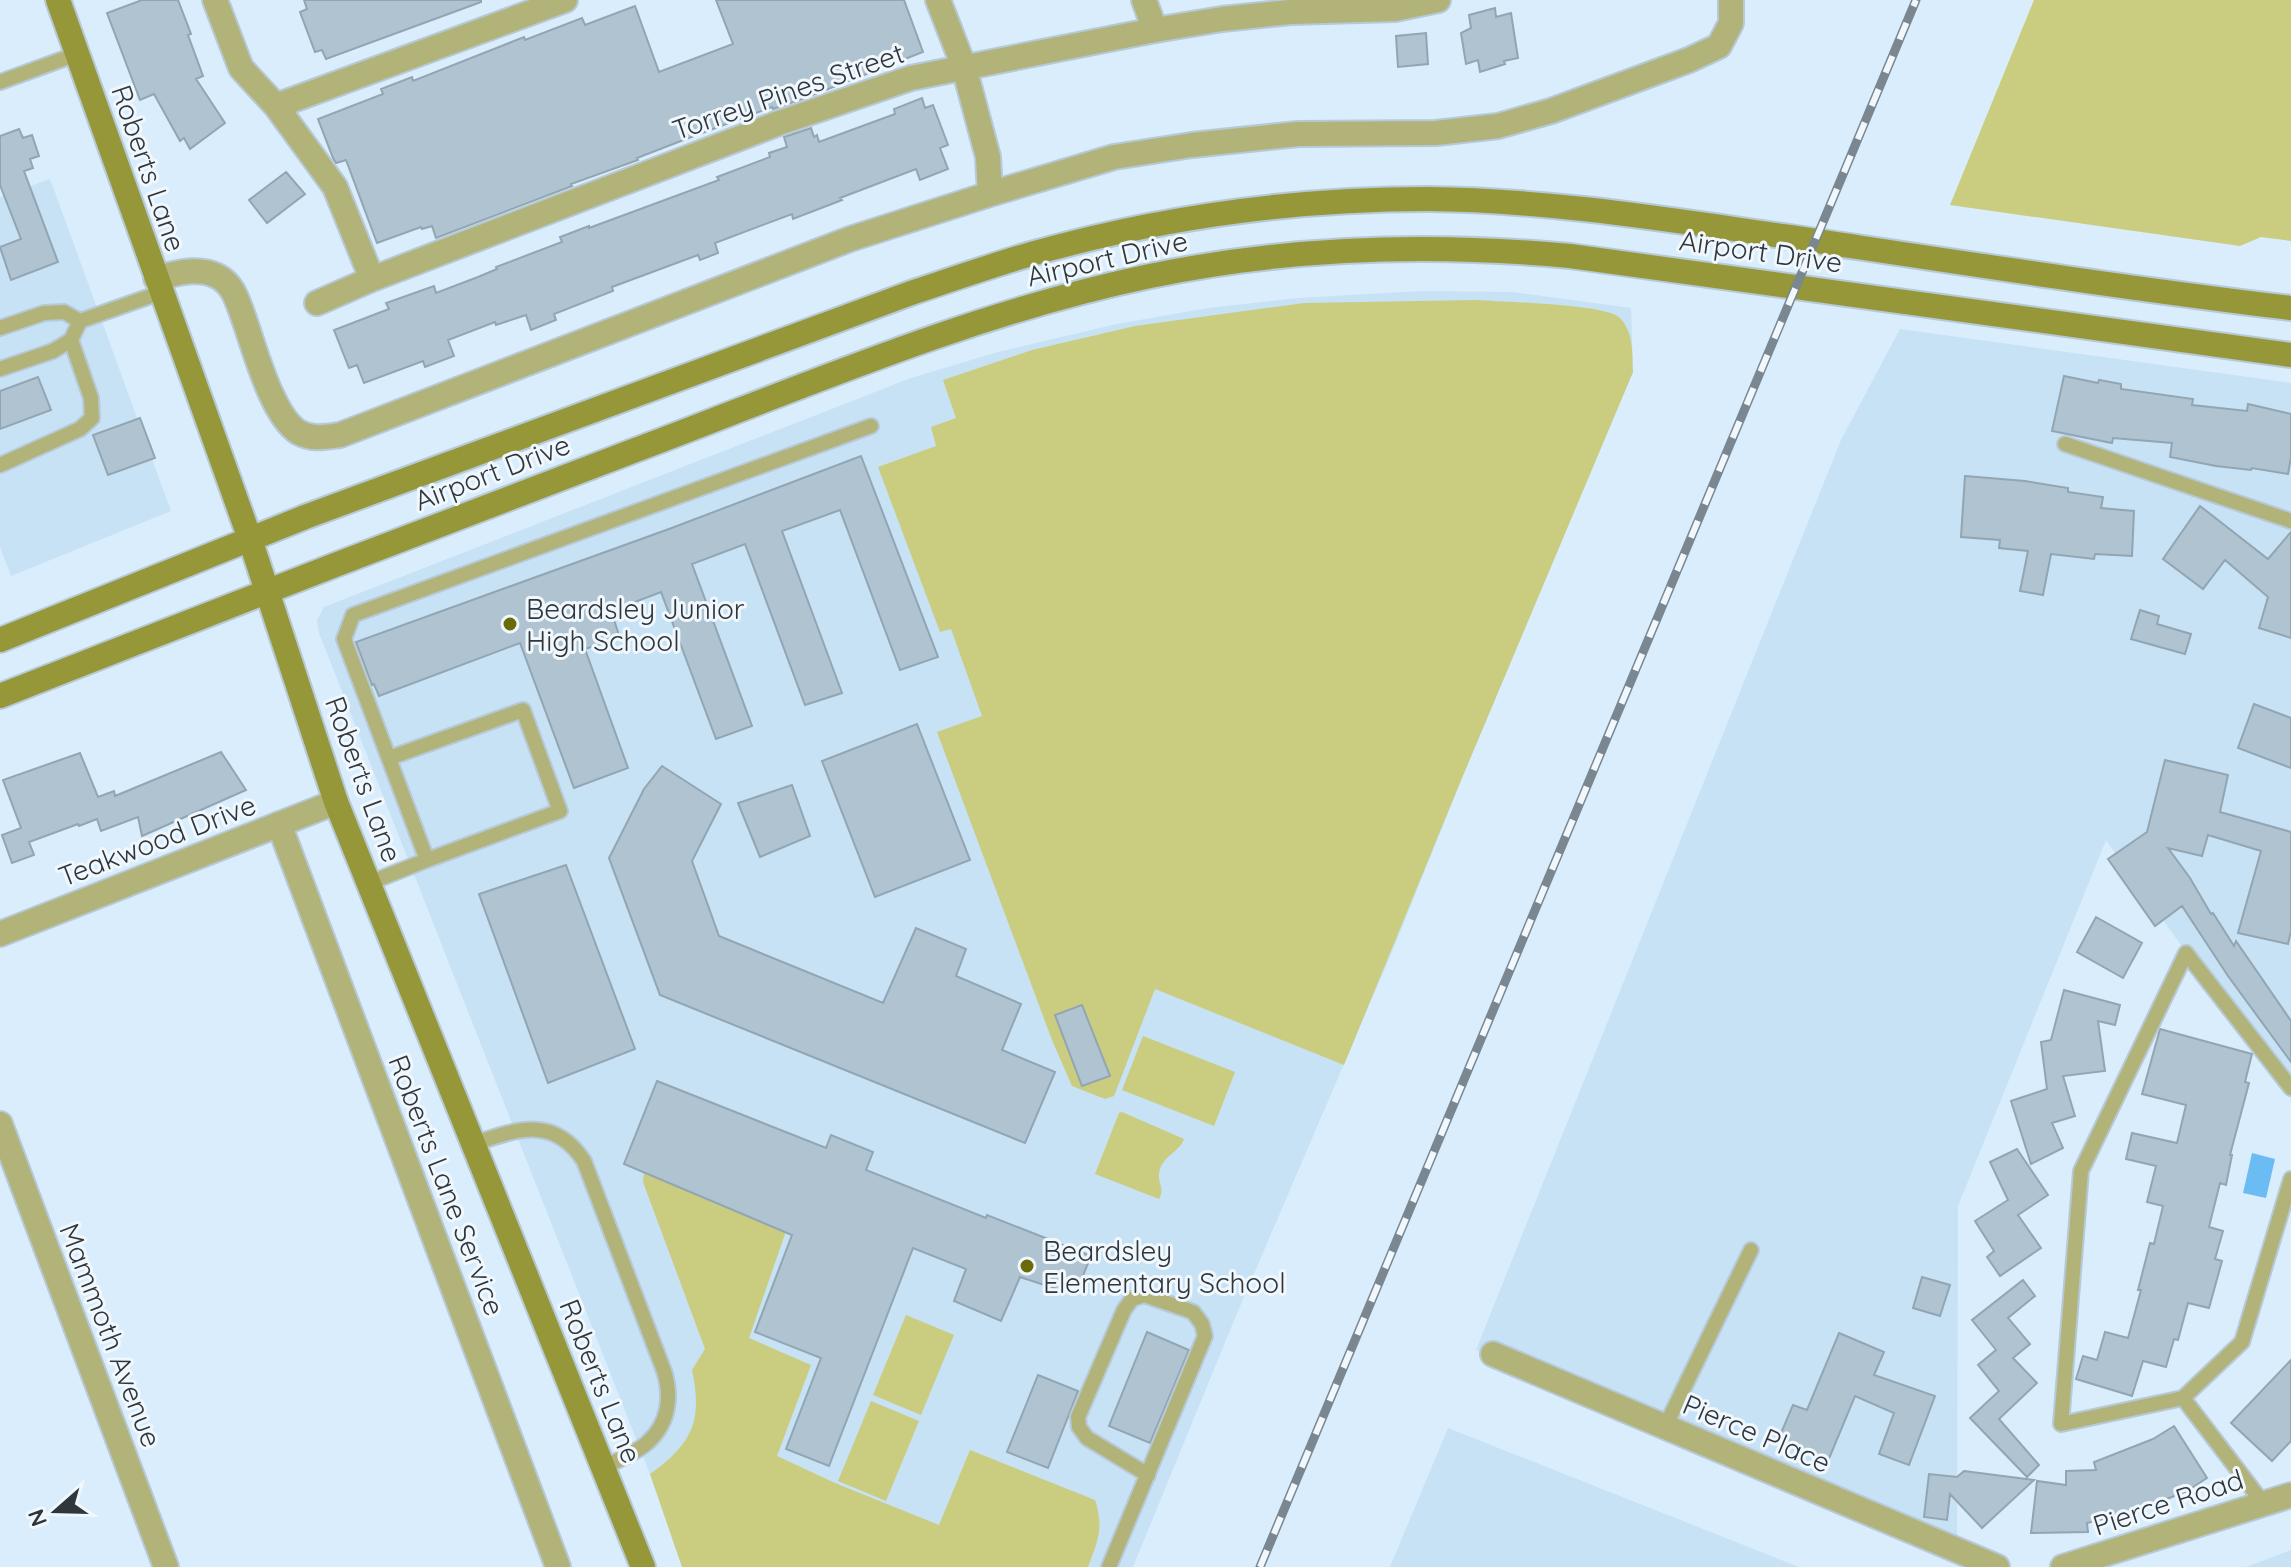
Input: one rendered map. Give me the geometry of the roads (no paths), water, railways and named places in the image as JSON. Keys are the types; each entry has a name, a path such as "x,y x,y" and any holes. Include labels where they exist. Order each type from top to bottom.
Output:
{"main road":[{"name":"Roberts Lane","path":"58,0 250,539 336,802 643,1567"},
{"name":"Airport Drive","path":"0,640 350,501 973,272 1034,253 1122,232 1253,210 1426,199 1561,206 2202,298 2291,308"},
{"name":"Airport Drive","path":"0,696 330,566 971,324 1128,281 1245,260 1396,248 1486,249 1558,255 2291,355"}],"street":[{"path":"215,0 241,68 276,106 335,187 372,279"},
{"path":"276,106 565,0"},
{"path":"938,0 964,67 988,157 990,194"},
{"path":"1144,0 1155,30"},
{"name":"Torrey Pines Street","path":"317,303 779,123 911,78 1222,19 1356,5 1395,9 1438,0"},
{"path":"159,285 199,270 218,276 234,291 273,399 299,433 318,439 340,435 850,239 1114,157 1298,134 1436,133 1498,126 1551,111 1719,46 1731,12"},
{"name":"Teakwood Drive","path":"0,934 336,802"},
{"name":"Roberts Lane Service","path":"279,824 558,1567"},
{"name":"Mammoth Avenue","path":"0,1124 166,1567"},
{"name":"Pierce Place","path":"1493,1354 1997,1567"},
{"name":"Pierce Road","path":"2063,1567 2291,1495"}],"lane":[{"path":"0,82 77,54"},
{"path":"0,369 53,351 71,340 80,321 159,285"},
{"path":"0,328 44,313 64,312 80,321"},
{"path":"0,465 80,429 92,418 91,398 71,340"},
{"path":"427,860 344,639 353,615 871,426"},
{"path":"2065,444 2291,521"},
{"path":"369,883 560,811 523,710 389,758"},
{"path":"2291,1088 2186,953 2081,1171 2061,1424 2183,1398 2242,1342 2291,1179"},
{"path":"473,1144 513,1131 541,1130 556,1133 568,1141 584,1161 664,1371 669,1397 658,1431 647,1444 603,1468"},
{"path":"1665,1427 1751,1250"},
{"path":"1109,1567 1148,1475 1205,1336 1202,1324 1193,1312 1144,1295 1132,1299 1124,1310 1078,1417 1079,1427 1087,1438 1148,1475"},
{"path":"2183,1398 2263,1503"}],"water":[{"path":"2252,1153 2275,1159 2266,1198 2243,1193"}],"railway":[{"path":"1260,1567 1916,0"}],"place":[{"name":"Beardsley Junior High School","path":"510,624"},
{"name":"Beardsley Elementary School","path":"1027,1266"}]}
